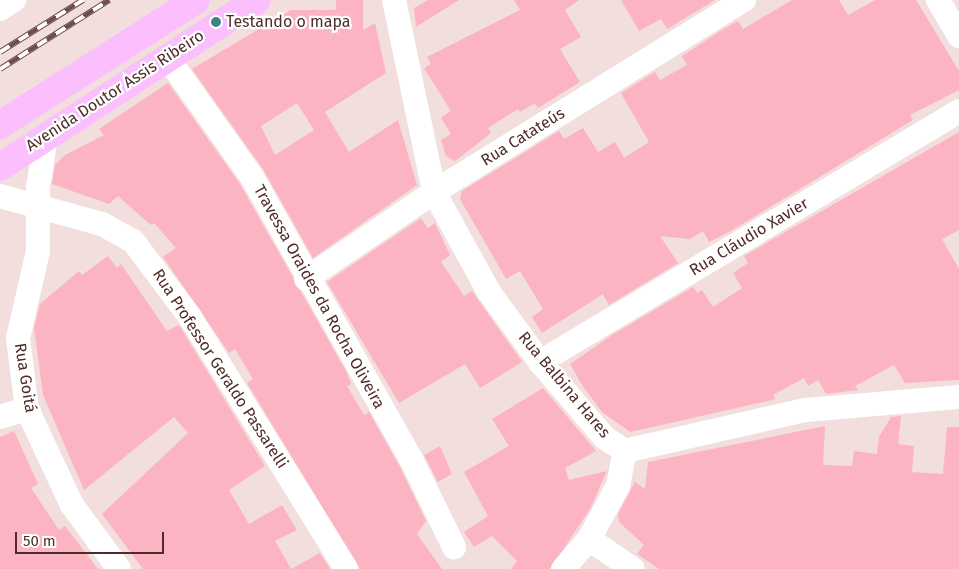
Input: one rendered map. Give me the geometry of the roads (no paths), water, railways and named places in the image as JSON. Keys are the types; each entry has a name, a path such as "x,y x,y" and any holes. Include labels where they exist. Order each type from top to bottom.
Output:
{"main road":[{"name":"Avenida Doutor Assis Ribeiro","path":"0,125 196,0"},
{"name":"Avenida Doutor Assis Ribeiro","path":"0,167 167,56 257,0"}],"street":[{"path":"0,9 14,0"},
{"name":"Rua Balbina Hares","path":"394,0 434,192 489,292 540,362 605,438 626,451 806,410 959,397"},
{"name":"Rua Catateús","path":"306,279 434,192 744,0"},
{"path":"938,0 959,36"},
{"name":"Travessa Oraides da Rocha Oliveira","path":"167,56 252,177 306,279 412,461 454,547"},
{"name":"Rua Cláudio Xavier","path":"540,362 959,111"},
{"name":"Rua Goitá","path":"46,136 37,209 38,251 18,338 27,409 72,505 119,569"},
{"name":"Rua Professor Geraldo Passarelli","path":"0,196 37,209 102,224 133,241 152,262 346,569"},
{"path":"0,417 27,409"},
{"path":"563,569 589,539 623,475 626,451"},
{"path":"589,539 633,569"}],"railway":[{"path":"0,52 83,0"},
{"path":"0,69 109,0"}],"place":[{"name":"Testando o mapa","path":"216,22"}]}
